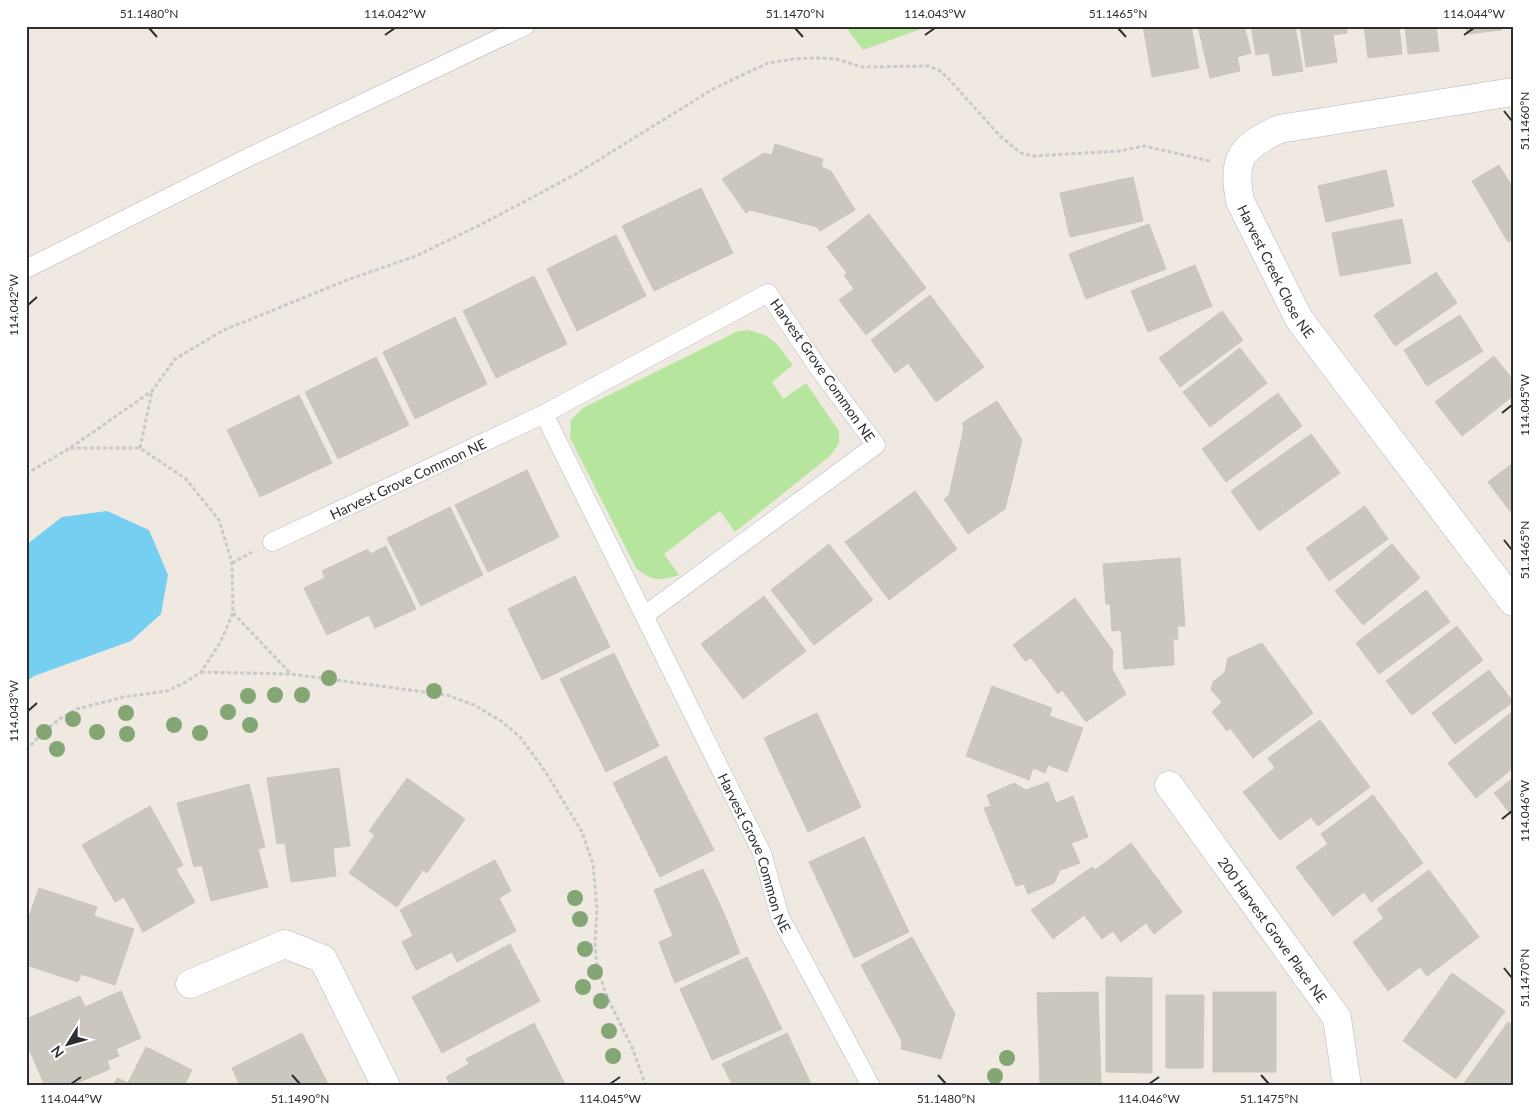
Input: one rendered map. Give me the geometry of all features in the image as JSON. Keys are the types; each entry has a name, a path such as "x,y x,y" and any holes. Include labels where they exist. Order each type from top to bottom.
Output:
{"street":[{"path":"1238,168 1246,150 1260,139 1280,130 1513,92"},
{"name":"Harvest Creek Close NE","path":"1238,168 1237,186 1240,201 1299,318 1513,602"},
{"name":"200 Harvest Grove Place NE","path":"1169,785 1337,1018 1346,1086"},
{"path":"190,984 285,944 323,959 386,1086"}],"lane":[{"path":"26,270 243,160 525,26"},
{"name":"Harvest Grove Common NE","path":"272,542 544,414 768,293 816,366 876,446 644,615"},
{"name":"Harvest Grove Common NE","path":"544,414 762,853 780,917 871,1086"}],"path":[{"path":"26,474 70,448 152,391 175,359 224,330 347,280 416,256 482,224 576,174 713,89 768,63 816,58 836,60 862,67 928,66 938,70 947,77 1005,141 1021,153 1033,156 1119,151 1144,146 1238,168"},
{"path":"140,448 152,391"},
{"path":"26,750 47,729 77,709 124,697 167,691 201,672 220,643 233,613 232,562 220,520 186,479 140,448 70,448"},
{"path":"233,613 291,674"},
{"path":"201,672 291,674 447,695 474,705 501,721 520,737 545,771 582,832 593,864 597,908 595,944 597,968 608,999 632,1047 646,1086"}],"green space":[{"path":"845,26 929,26 863,50"},
{"path":"747,330 769,338 793,365 772,382 783,399 806,383 839,431 839,443 830,456 735,532 720,511 664,554 679,575 661,579 652,578 636,568 570,438 571,420 583,408 736,332"}],"water":[{"path":"107,511 149,530 168,575 161,614 131,641 34,676 26,682 26,545 62,517"}],"building":[{"path":"1143,26 1191,26 1199,68 1152,77"},
{"path":"1198,26 1244,26 1251,53 1237,57 1240,71 1210,78"},
{"path":"1251,26 1295,26 1303,71 1273,76 1269,53 1256,55"},
{"path":"1300,26 1346,26 1347,33 1333,35 1337,62 1306,67"},
{"path":"1364,26 1399,26 1402,54 1368,58"},
{"path":"1405,26 1436,26 1439,51 1408,54"},
{"path":"1466,26 1501,26 1501,30 1467,34"},
{"path":"775,144 823,159 821,167 831,171 855,210 820,231 817,227 750,210 746,213 722,179 764,153 772,155"},
{"path":"1499,165 1513,188 1513,239 1508,242 1472,181"},
{"path":"1386,170 1394,206 1326,222 1318,186"},
{"path":"1133,177 1143,221 1070,237 1060,193"},
{"path":"701,188 733,253 654,291 622,226"},
{"path":"869,214 926,288 866,335 839,300 854,289 844,275 847,273 827,247"},
{"path":"1402,219 1411,263 1340,276 1332,233"},
{"path":"1149,224 1166,269 1086,299 1069,254"},
{"path":"616,235 646,296 577,331 547,269"},
{"path":"1195,265 1212,306 1148,332 1131,291"},
{"path":"1436,272 1457,303 1395,346 1374,315"},
{"path":"534,276 567,344 496,378 463,311"},
{"path":"930,295 984,367 936,402 908,363 895,373 871,340"},
{"path":"1222,311 1243,340 1180,387 1159,358"},
{"path":"1460,315 1483,351 1427,386 1404,350"},
{"path":"455,317 487,384 415,419 383,352"},
{"path":"1240,348 1267,383 1210,427 1183,392"},
{"path":"1494,356 1513,380 1513,396 1462,436 1435,402"},
{"path":"376,357 409,425 338,459 305,392"},
{"path":"1278,393 1302,426 1226,482 1202,449"},
{"path":"299,395 332,463 260,497 227,430"},
{"path":"997,401 1022,440 1005,509 968,534 944,499 949,495 964,428 962,423"},
{"path":"1311,434 1340,473 1259,531 1231,491"},
{"path":"1513,463 1513,515 1488,482"},
{"path":"527,470 559,537 488,572 455,505"},
{"path":"915,491 957,549 889,600 845,542"},
{"path":"1365,506 1388,539 1329,581 1306,548"},
{"path":"450,507 483,575 421,606 387,538"},
{"path":"829,544 873,600 814,645 771,590"},
{"path":"1392,544 1420,578 1363,625 1335,591"},
{"path":"386,546 416,609 375,628 369,615 327,635 304,588 325,578 322,571 368,549 370,554"},
{"path":"1180,558 1185,626 1177,626 1178,639 1173,639 1174,665 1124,669 1121,630 1112,631 1110,604 1106,604 1103,564"},
{"path":"575,576 610,647 542,680 508,609"},
{"path":"1426,590 1450,622 1379,674 1356,643"},
{"path":"764,596 806,651 743,699 701,644"},
{"path":"1075,598 1113,651 1112,669 1126,694 1086,722 1062,690 1058,694 1031,658 1025,661 1013,645"},
{"path":"1457,626 1483,660 1412,715 1386,681"},
{"path":"1262,643 1313,713 1253,758 1230,728 1227,731 1212,712 1222,702 1211,690 1213,682 1225,672 1228,658"},
{"path":"614,653 659,746 606,772 560,679"},
{"path":"1489,670 1513,702 1455,744 1432,713"},
{"path":"992,686 1052,708 1049,716 1083,728 1067,772 1048,765 1045,773 1033,768 1029,780 966,756"},
{"path":"1513,711 1513,768 1476,798 1448,763"},
{"path":"817,713 861,807 808,832 764,738"},
{"path":"1320,720 1370,787 1318,826 1311,817 1280,840 1243,792 1275,768 1268,758"},
{"path":"666,756 714,850 660,877 613,783"},
{"path":"339,768 350,846 333,848 336,876 291,882 285,843 277,844 267,778"},
{"path":"407,778 465,819 427,873 423,870 397,907 349,873 375,835 369,831"},
{"path":"1513,778 1513,817 1494,793"},
{"path":"1048,782 1056,803 1073,796 1088,837 1071,843 1080,863 1060,870 1054,883 1028,894 1024,884 1016,886 984,808 991,806 987,795 1014,783 1026,790"},
{"path":"249,784 265,847 258,849 268,887 211,901 202,865 194,867 177,803"},
{"path":"1373,795 1423,863 1371,902 1364,892 1333,916 1296,867 1328,844 1321,834"},
{"path":"150,806 183,865 176,869 195,902 143,932 124,897 115,902 82,845"},
{"path":"864,837 909,932 854,958 809,862"},
{"path":"1131,843 1182,912 1154,934 1146,923 1121,942 1113,931 1102,939 1084,915 1053,939 1031,910 1092,867 1095,870"},
{"path":"495,860 511,891 499,898 516,931 457,962 452,952 416,970 402,942 413,936 400,910"},
{"path":"703,869 740,953 675,983 659,942 673,936 654,890"},
{"path":"1429,870 1479,937 1427,976 1420,967 1388,991 1353,942 1384,918 1377,909"},
{"path":"39,888 97,907 94,916 134,929 115,985 81,974 78,982 26,965 26,925"},
{"path":"912,937 955,1014 941,1059 901,1049 902,1041 861,965"},
{"path":"510,944 540,1001 442,1053 412,997"},
{"path":"747,957 782,1029 712,1060 680,989"},
{"path":"1452,973 1505,1011 1456,1079 1403,1041"},
{"path":"1106,977 1152,978 1152,1073 1106,1072"},
{"path":"121,991 141,1038 116,1049 119,1056 107,1061 110,1069 70,1086 45,1086 26,1042 26,1019 80,996 85,1007"},
{"path":"1098,992 1101,1083 1040,1085 1037,993"},
{"path":"1213,992 1276,992 1276,1072 1213,1072"},
{"path":"1166,995 1204,995 1203,1068 1166,1068"},
{"path":"1508,1022 1513,1025 1513,1083 1511,1086 1462,1086"},
{"path":"534,1023 566,1086 451,1086 446,1077 469,1064 466,1059"},
{"path":"302,1033 329,1086 240,1086 232,1068"},
{"path":"787,1033 812,1086 733,1086 722,1064"},
{"path":"146,1047 192,1070 184,1086 113,1086 117,1078 128,1083"}]}
